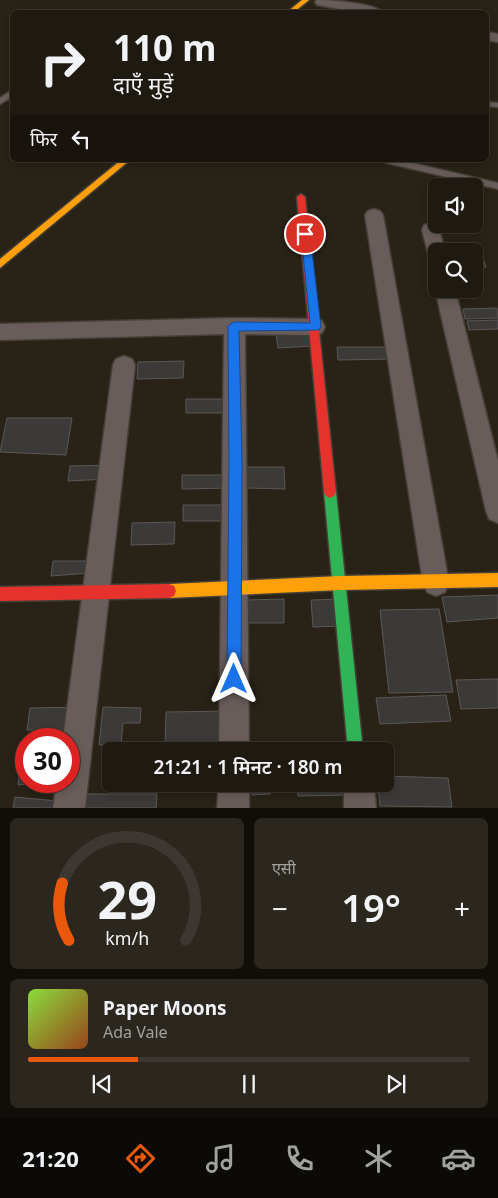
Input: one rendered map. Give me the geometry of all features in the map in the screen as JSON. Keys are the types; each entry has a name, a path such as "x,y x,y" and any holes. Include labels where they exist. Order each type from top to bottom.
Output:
{"street":[{"path":"293,10 306,0"},
{"path":"321,0 366,10"},
{"path":"0,264 124,162"},
{"path":"301,197 341,584 355,742"},
{"path":"374,215 436,583"},
{"path":"447,298 498,511"},
{"path":"0,332 234,326 315,327"},
{"path":"234,326 234,742"},
{"path":"69,808 124,366"},
{"path":"0,594 234,590 341,584 498,580"},
{"path":"234,792 234,808"},
{"path":"359,792 360,808"}],"lane":[{"path":"395,162 498,186"}],"building":[{"path":"497,308 498,318 465,319 463,309"},
{"path":"498,320 498,329 469,330 467,321"},
{"path":"276,333 311,333 313,346 278,348"},
{"path":"337,347 392,347 393,359 338,360"},
{"path":"184,361 183,378 137,379 138,362"},
{"path":"186,399 233,399 232,413 186,413"},
{"path":"7,418 72,418 66,455 0,452"},
{"path":"109,465 108,479 68,481 70,466"},
{"path":"247,467 284,467 285,489 247,488"},
{"path":"182,475 231,475 231,488 182,489"},
{"path":"183,505 230,505 229,521 183,521"},
{"path":"175,522 174,544 131,545 132,523"},
{"path":"53,561 91,561 89,573 51,576"},
{"path":"498,595 498,618 447,622 442,597"},
{"path":"284,599 284,623 248,623 247,600"},
{"path":"341,599 344,626 313,627 311,600"},
{"path":"439,609 453,692 389,693 380,610"},
{"path":"498,679 498,708 461,709 456,680"},
{"path":"446,695 451,721 380,724 376,698"},
{"path":"82,707 79,728 27,728 30,708"},
{"path":"103,707 141,708 140,723 123,723 121,742 102,742 102,745 99,745"},
{"path":"229,711 230,742 165,742 166,712"},
{"path":"394,776 448,778 452,807 380,806 379,792 394,792"},
{"path":"252,792 270,792 270,794 252,795"},
{"path":"298,792 354,792 354,795 298,796"},
{"path":"84,794 157,794 156,808 83,808"},
{"path":"15,797 57,801 57,808 13,808"}],"traffic: fast":[{"path":"330,492 355,742"}],"traffic: slow":[{"path":"293,10 306,0"},
{"path":"0,264 124,162"},
{"path":"169,591 341,583 498,580"}],"traffic: jam":[{"path":"301,197 330,492"},
{"path":"0,594 169,591"}],"route":[{"path":"234,679 236,462 234,326 315,327 305,234"}]}
